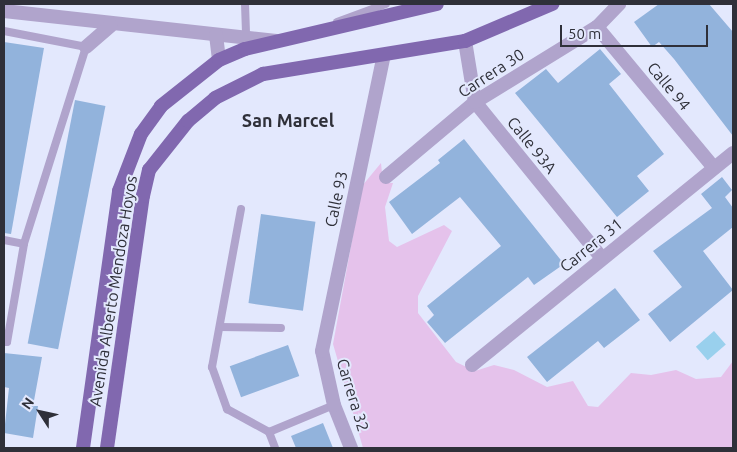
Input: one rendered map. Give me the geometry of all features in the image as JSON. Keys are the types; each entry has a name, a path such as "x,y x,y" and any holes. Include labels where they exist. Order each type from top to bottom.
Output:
{"main road":[{"name":"Avenida Alberto Mendoza Hoyos","path":"83,448 119,191 128,161 141,134 161,106 219,60 276,41 297,38 437,4"},
{"name":"Avenida Alberto Mendoza Hoyos","path":"107,448 142,196 150,170 166,146 215,98 255,77 294,67 384,55 466,41 552,4"}],"street":[{"name":"Carrera 30","path":"386,177 475,102 597,27 619,4"},
{"path":"4,11 111,25 276,41"},
{"path":"86,47 111,25"},
{"name":"Calle 94","path":"597,27 714,168"},
{"path":"216,35 219,60"},
{"path":"466,41 475,102"},
{"name":"Calle 93","path":"322,351 384,55"},
{"name":"Calle 93A","path":"475,102 602,258"},
{"name":"Carrera 31","path":"472,365 733,153"},
{"name":"Carrera 32","path":"322,351 334,405 351,448"}],"lane":[{"path":"245,4 246,37"},
{"path":"297,38 386,4"},
{"path":"4,31 86,47 24,244 7,342 4,342"},
{"path":"241,209 212,367 227,409 269,432 275,448"},
{"path":"4,240 24,244"},
{"path":"220,327 281,328"},
{"path":"269,432 334,405"}],"shaded area":[{"path":"381,163 383,183 393,183 385,207 389,241 397,247 444,225 452,231 418,296 418,313 456,362 475,371 494,365 514,370 547,387 573,381 588,406 598,407 631,373 651,375 676,370 696,379 721,377 733,361 733,448 363,448 333,344 362,186"}],"water":[{"path":"714,331 726,345 708,360 696,347"}],"building":[{"path":"659,4 709,4 733,32 733,136 674,59 659,42 652,47 634,22"},
{"path":"4,42 44,48 11,234 4,233"},
{"path":"600,49 621,74 609,84 664,154 637,176 649,191 617,217 515,93 546,69 558,83"},
{"path":"75,100 105,106 58,349 28,343"},
{"path":"464,139 564,264 534,285 528,277 445,343 427,322 434,315 427,306 501,246 460,197 412,234 389,202 440,163 438,160"},
{"path":"722,177 732,190 725,197 733,208 733,227 703,251 733,290 670,342 648,314 682,287 653,251 712,208 701,194"},
{"path":"261,214 315,222 303,311 248,303"},
{"path":"615,288 640,320 604,348 598,341 547,382 527,357"},
{"path":"288,345 299,376 241,397 230,366"},
{"path":"4,353 42,357 33,406 38,406 33,438 4,433 9,388 4,387"},
{"path":"323,423 333,448 296,448 291,436"}],"district":[{"name":"San Marcel","path":"288,120"}]}
